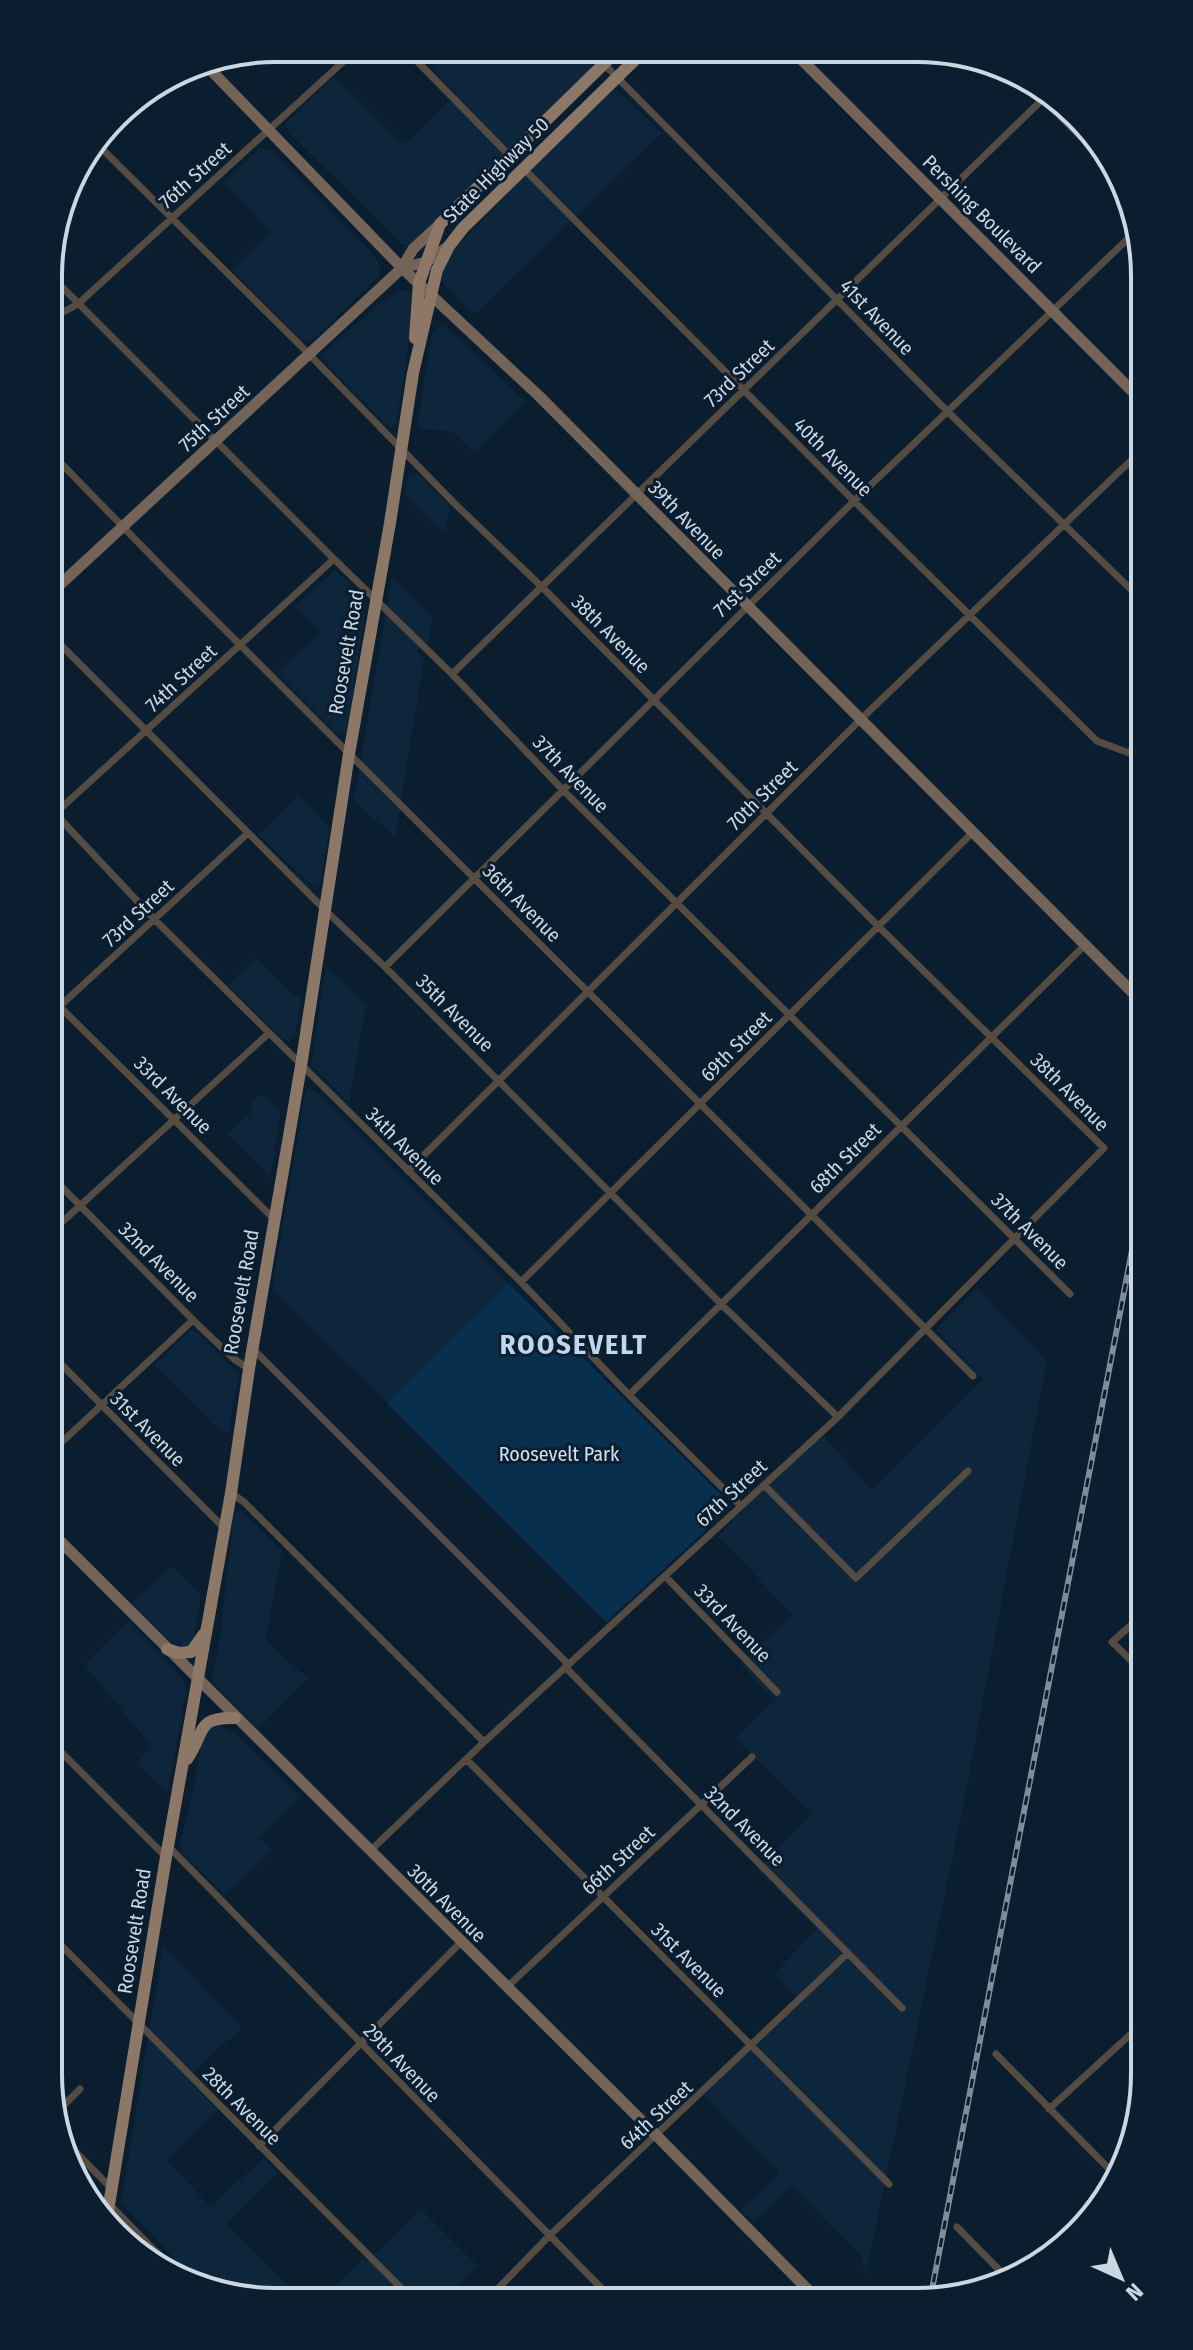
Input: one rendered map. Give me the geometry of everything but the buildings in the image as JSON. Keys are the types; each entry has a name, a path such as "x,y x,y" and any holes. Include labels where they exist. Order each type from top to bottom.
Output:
{"main road":[{"name":"State Highway 50","path":"413,373 437,270 449,246 463,228 633,62"},
{"name":"State Highway 50","path":"413,373 419,283 440,224 604,64"},
{"name":"Roosevelt Road","path":"108,2207 167,1851 231,1493 413,373"},
{"path":"167,1649 179,1653 191,1652 206,1632"},
{"path":"183,1765 207,1723 218,1717 235,1718"}],"street":[{"name":"76th Street","path":"62,313 78,304 343,62"},
{"path":"418,62 510,156"},
{"name":"Pershing Boulevard","path":"804,62 1131,390"},
{"name":"41st Avenue","path":"604,64 947,411 1131,589"},
{"name":"39th Avenue","path":"212,72 402,268 538,395 1131,991"},
{"name":"73rd Street","path":"452,674 1040,101"},
{"name":"38th Avenue","path":"103,150 1104,1148"},
{"name":"40th Avenue","path":"525,170 1097,741 1131,751"},
{"name":"75th Street","path":"62,583 402,268 413,249 440,224"},
{"name":"71st Street","path":"385,967 854,501 1127,239"},
{"name":"75th Street","path":"402,268 426,262 449,246"},
{"name":"37th Avenue","path":"62,287 1070,1294"},
{"name":"70th Street","path":"408,1171 860,720 1131,460"},
{"name":"36th Avenue","path":"62,464 973,1376"},
{"name":"74th Street","path":"62,808 334,559"},
{"name":"35th Avenue","path":"62,646 610,1194 838,1417"},
{"name":"34th Avenue","path":"62,825 521,1282 741,1506"},
{"name":"69th Street","path":"521,1282 973,832"},
{"name":"73rd Street","path":"62,1004 248,833"},
{"name":"68th Street","path":"629,1395 1085,945"},
{"name":"33rd Avenue","path":"62,1008 274,1219"},
{"path":"62,1222 269,1033"},
{"name":"67th Street","path":"370,1851 484,1742 838,1417 1104,1148"},
{"name":"32nd Avenue","path":"62,1187 193,1320 249,1369"},
{"path":"62,1442 193,1320"},
{"name":"32nd Avenue","path":"252,1349 902,2008"},
{"name":"31st Avenue","path":"62,1365 224,1528"},
{"path":"764,1485 856,1578 968,1471"},
{"path":"231,1493 244,1502 484,1742"},
{"name":"30th Avenue","path":"62,1543 806,2288"},
{"name":"33rd Avenue","path":"665,1576 777,1692"},
{"path":"1131,1625 1112,1642 1131,1660"},
{"name":"29th Avenue","path":"62,1752 361,2043 601,2288"},
{"name":"66th Street","path":"507,1987 752,1757"},
{"name":"31st Avenue","path":"466,1759 889,2184"},
{"path":"259,2146 461,1942"},
{"name":"28th Avenue","path":"62,1946 401,2288"},
{"name":"64th Street","path":"499,2288 549,2236 848,1953"},
{"path":"1049,2109 1131,2034"},
{"path":"996,2054 1108,2168"},
{"path":"64,2105 80,2089"},
{"path":"78,2154 111,2188"},
{"path":"957,2227 1000,2271"}],"shaded area":[{"path":"436,62 591,62 593,67 411,245 401,244 288,132 286,123 334,77 403,145 456,94 431,67"},
{"path":"616,89 662,133 474,315 442,282 444,269 456,247 555,144"},
{"path":"264,148 273,151 371,252 381,267 377,278 312,341 301,339 232,270 271,232 223,182"},
{"path":"400,291 412,294 414,310 396,425 390,428 321,358 327,349 382,302"},
{"path":"441,325 448,328 526,402 475,453 454,432 417,428 432,334"},
{"path":"411,472 416,473 451,508 444,533 405,495"},
{"path":"335,570 367,602 347,728 345,734 340,736 277,673 321,632 295,606"},
{"path":"392,576 433,617 428,641 417,652 424,659 395,838 354,800"},
{"path":"298,795 330,828 320,885 316,889 258,834"},
{"path":"257,958 301,999 295,1036 289,1041 282,1038 228,985"},
{"path":"326,966 366,1005 349,1103 311,1065"},
{"path":"309,1088 318,1093 508,1283 387,1403 272,1289 305,1092"},
{"path":"262,1093 281,1112 270,1178 228,1134 252,1112 250,1105"},
{"path":"977,1288 1047,1361 962,1811 866,2274 860,2255 792,2185 754,2222 741,2210 780,2173 698,2090 796,1997 774,1974 818,1929 757,1869 811,1815 736,1738 775,1700 740,1664 793,1615 718,1536 819,1430 872,1491 983,1380 936,1330"},
{"path":"194,1330 239,1374 228,1435 215,1427 154,1365"},
{"path":"241,1510 282,1550 266,1640 308,1679 258,1728 212,1680 233,1522 235,1514"},
{"path":"171,1566 201,1596 194,1638 186,1647 173,1644 131,1604"},
{"path":"129,1621 185,1684 167,1795 137,1763 152,1747 85,1665"},
{"path":"218,1725 244,1742 300,1797 259,1838 272,1850 225,1895 183,1853 180,1843 194,1789 202,1738 208,1730"},
{"path":"163,1948 242,2027 187,2079 218,2110 166,2161 211,2207 263,2158 278,2173 227,2224 290,2288 234,2284 182,2266 121,2203"},
{"path":"421,2209 478,2266 456,2288 333,2288 363,2259 366,2262"}],"green space":[{"name":"Roosevelt Park","path":"508,1283 732,1506 606,1622 387,1403"}],"railway":[{"path":"932,2288 1131,1256"}],"district":[{"name":"ROOSEVELT","path":"574,1344"}]}
